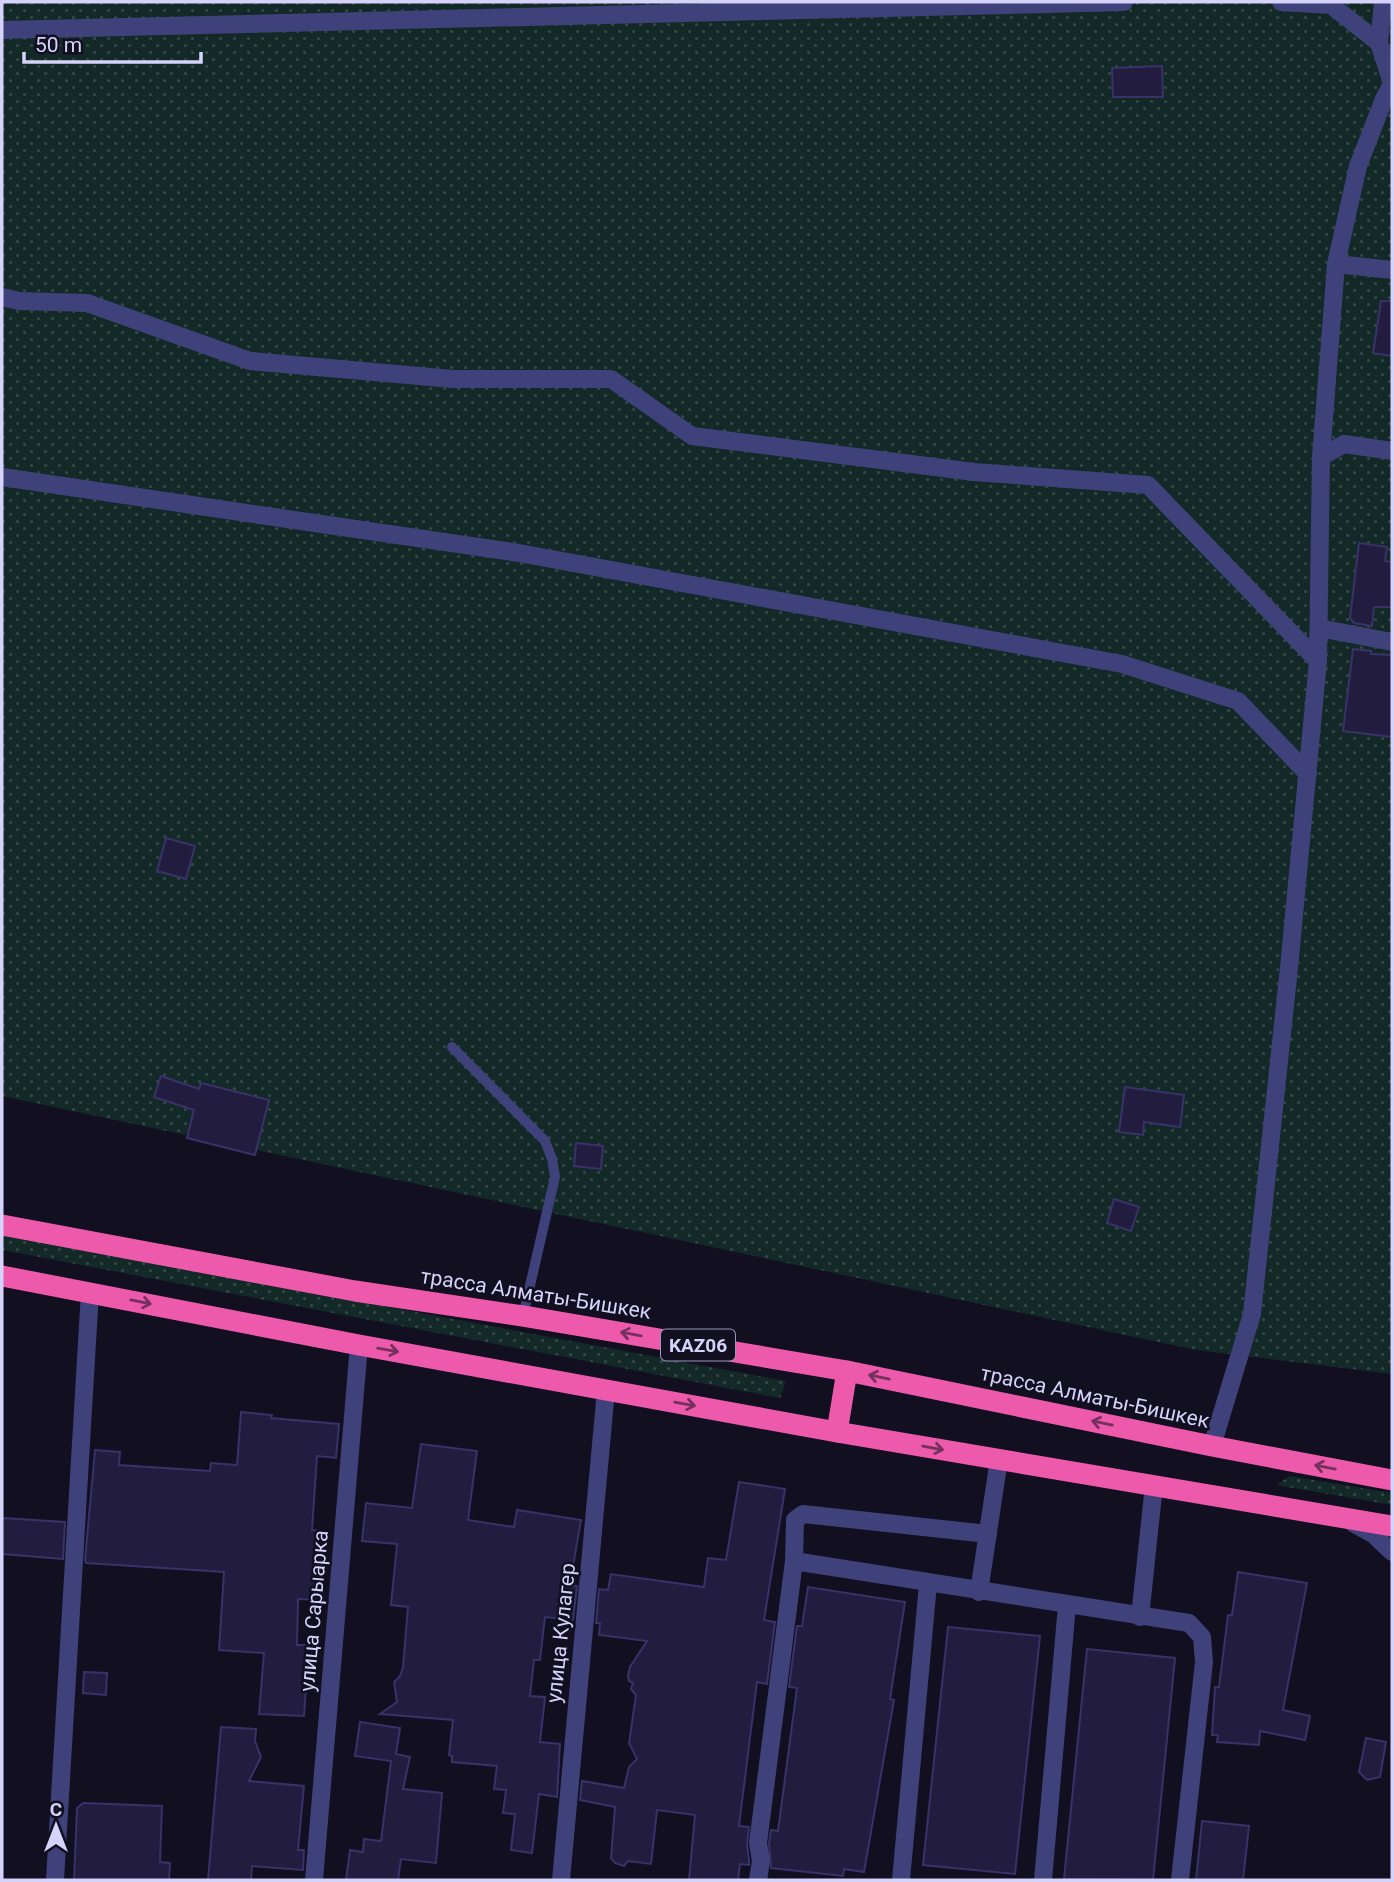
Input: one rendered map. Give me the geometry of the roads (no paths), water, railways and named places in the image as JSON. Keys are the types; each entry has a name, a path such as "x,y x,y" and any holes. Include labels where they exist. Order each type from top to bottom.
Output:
{"highway":[{"name":"трасса Алматы-Бишкек","path":"2,1225 355,1291 523,1315 847,1371 1392,1480"},
{"path":"2,1276 359,1345 837,1432 1392,1526"},
{"path":"837,1432 847,1371"}],"street":[{"path":"2,30 1124,2"},
{"path":"1281,2 1331,5 1379,43"},
{"path":"1212,1446 1252,1314 1318,661 1321,457 1336,264 1358,166 1392,83 1379,43 1383,2"},
{"path":"1336,264 1392,270"},
{"path":"2,297 19,301 87,303 250,361 453,379 611,379 692,436 974,472 1148,485 1318,661"},
{"path":"1321,457 1345,444 1392,451"},
{"path":"2,477 519,553 1122,664 1238,701 1308,774"},
{"path":"1319,628 1392,642"},
{"path":"55,1880 90,1292"},
{"name":"улица Сарыарка","path":"314,1880 359,1345"},
{"name":"улица Кулагер","path":"561,1880 606,1390"},
{"path":"979,1592 999,1459"},
{"path":"1140,1617 1154,1485"},
{"path":"758,1880 761,1861 758,1843 794,1561 795,1520 803,1514 988,1534"},
{"path":"1343,1518 1373,1534 1392,1552"},
{"path":"794,1561 1189,1623 1202,1637 1203,1662 1180,1880"},
{"path":"901,1880 928,1584"},
{"path":"1043,1880 1067,1605"}],"lane":[{"path":"452,1047 545,1141 552,1158 555,1177 523,1315"}]}
